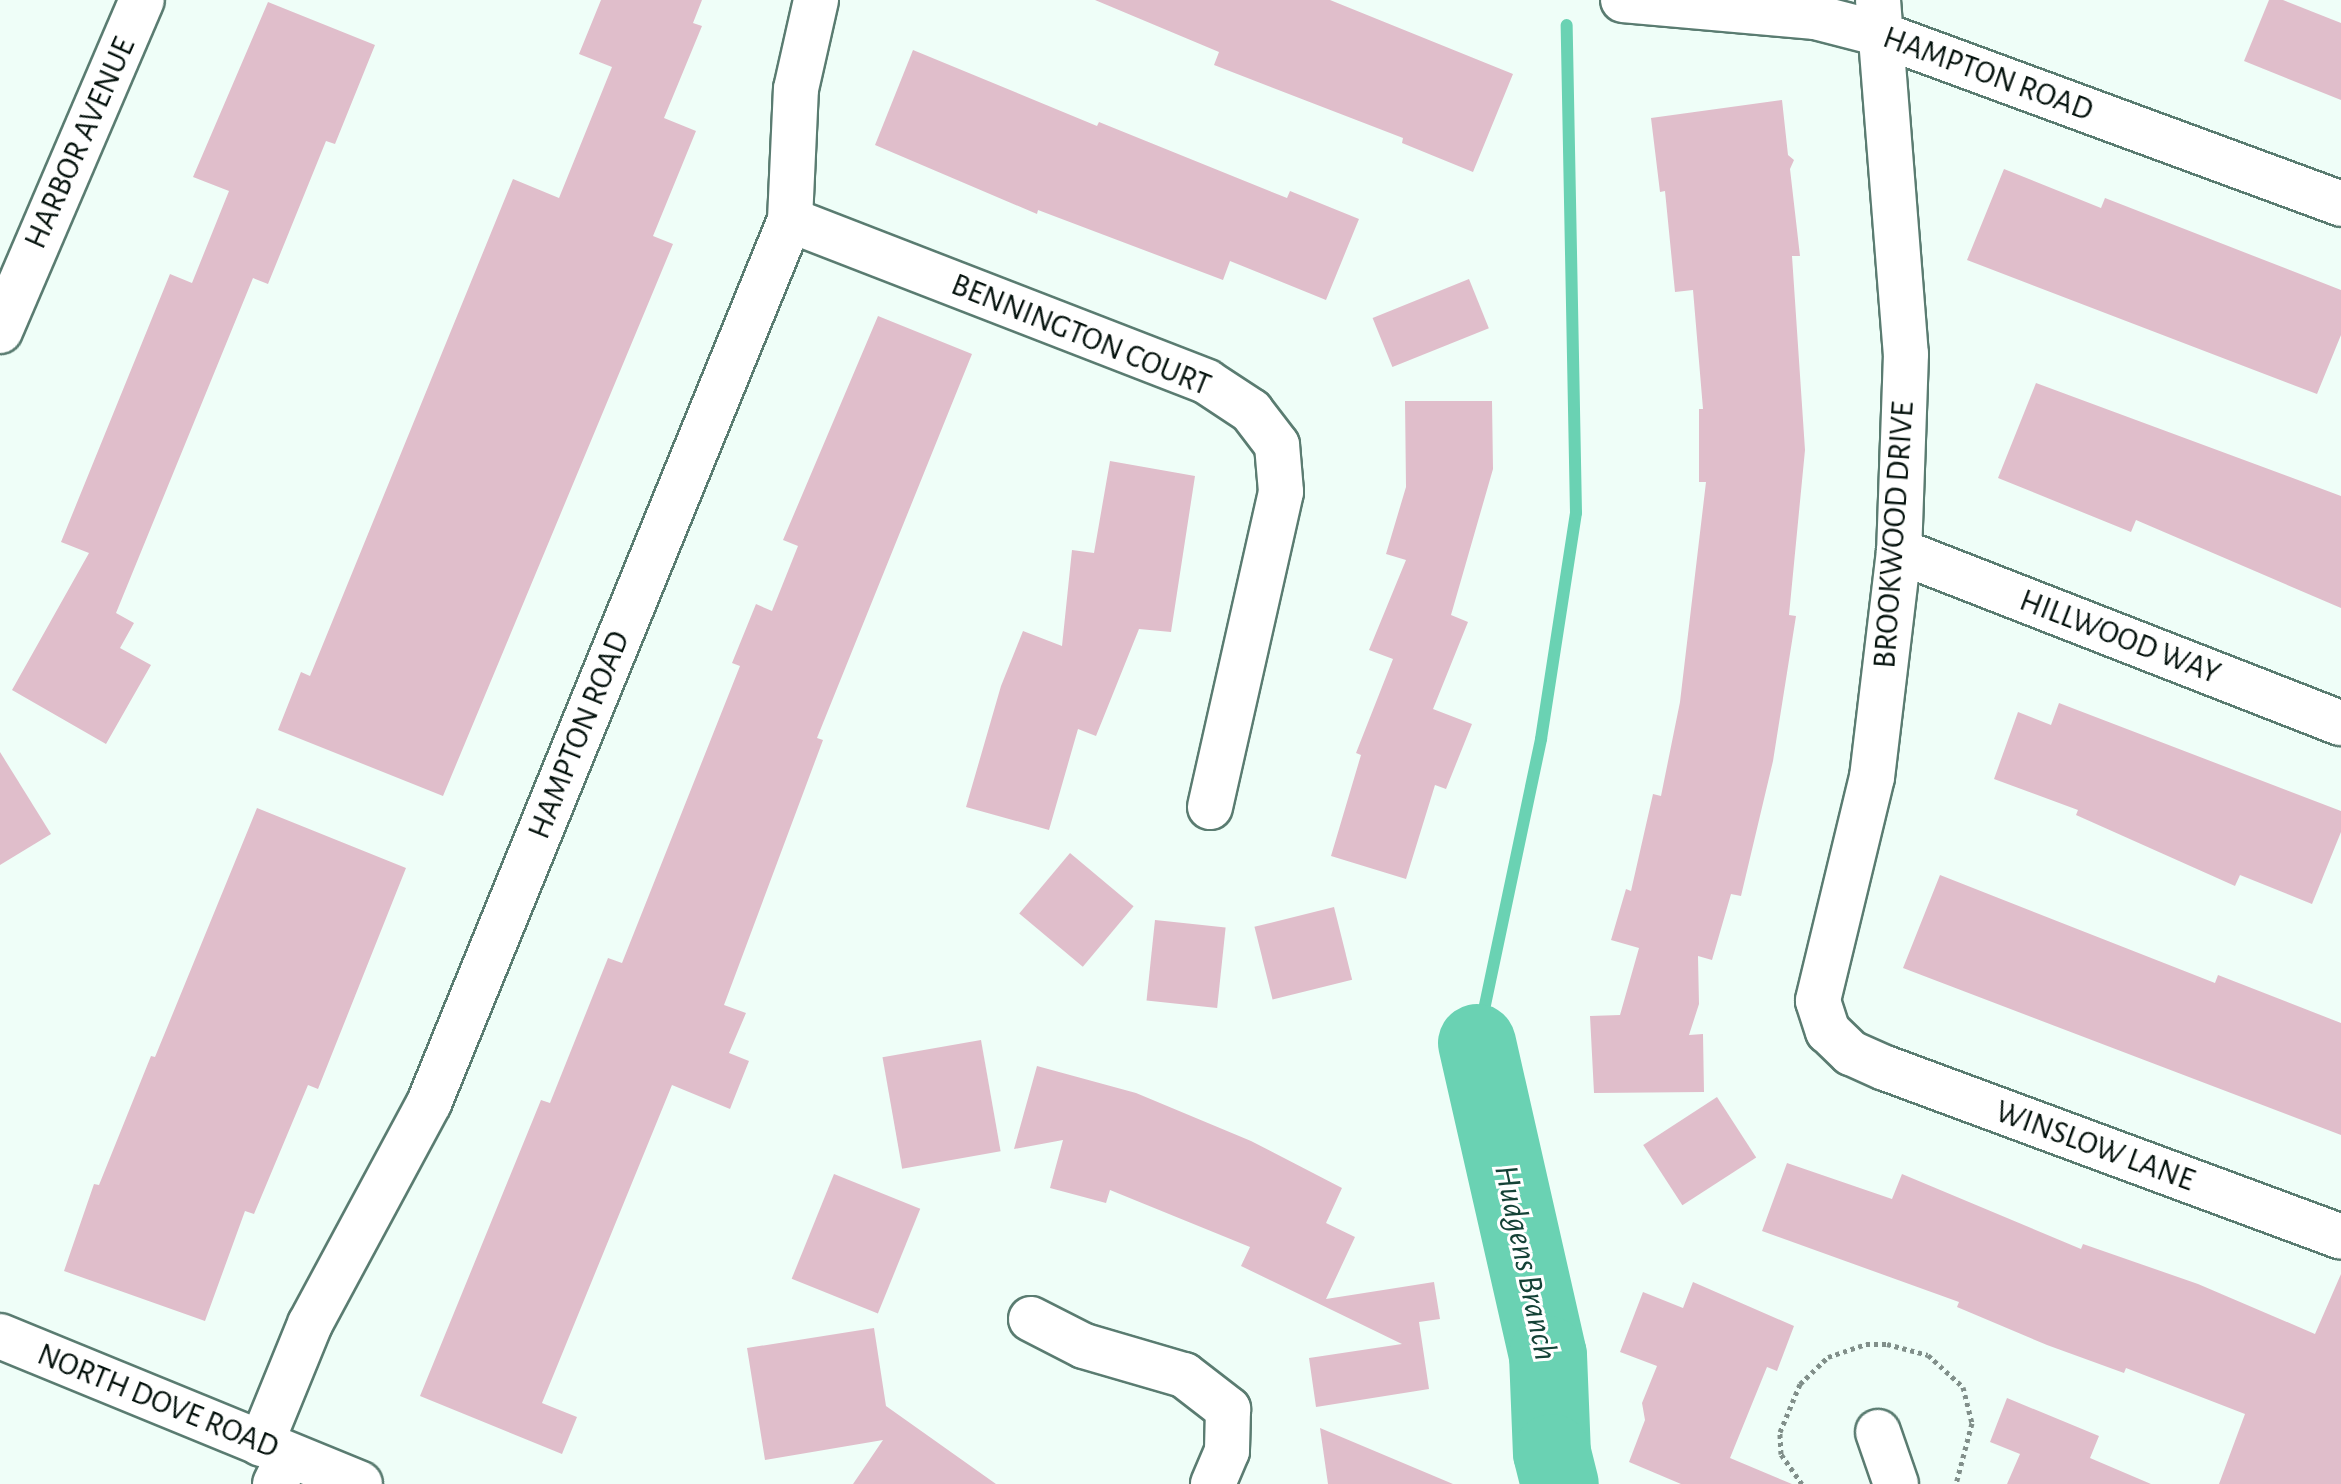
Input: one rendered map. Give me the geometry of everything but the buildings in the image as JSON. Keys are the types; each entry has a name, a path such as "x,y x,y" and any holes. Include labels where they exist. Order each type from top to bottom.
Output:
{"street":[{"name":"HARBOR AVENUE","path":"0,331 142,0"},
{"name":"HAMPTON ROAD","path":"275,1461 310,1324 429,1103 790,220 796,89 816,0"},
{"name":"HAMPTON ROAD","path":"1623,0 1815,17 1878,16 2341,204"},
{"name":"BROOKWOOD DRIVE","path":"1851,1053 1828,1031 1818,1001 1872,777 1899,551 1906,354 1878,16"},
{"name":"BENNINGTON COURT","path":"790,220 1207,382 1251,411 1277,445 1281,492 1210,807"},
{"name":"HILLWOOD WAY","path":"1899,551 2341,723"},
{"name":"WINSLOW LANE","path":"1851,1053 2341,1237"},
{"path":"1031,1319 1084,1346 1184,1375 1228,1409 1227,1451 1213,1484"},
{"name":"NORTH DOVE ROAD","path":"0,1336 275,1461 360,1484"},
{"path":"1878,1432 1896,1484"}],"waterway":[{"path":"1477,1043 1541,739 1576,513 1567,25"},
{"name":"Hudgens Branch","path":"1477,1043 1548,1355 1552,1453 1560,1484"}]}
